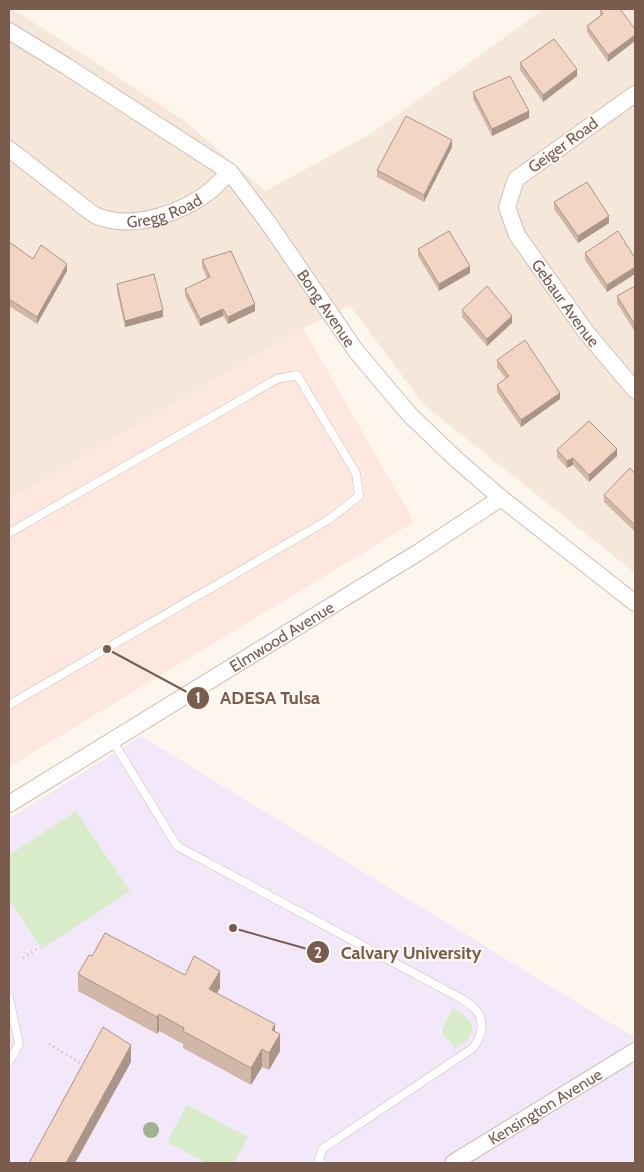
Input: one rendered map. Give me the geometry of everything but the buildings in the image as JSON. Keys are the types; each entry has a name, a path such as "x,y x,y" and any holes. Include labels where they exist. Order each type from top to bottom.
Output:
{"street":[{"name":"Bong Avenue","path":"9,30 230,172 269,224 356,351 408,414 501,498 635,603"},
{"name":"Geiger Road","path":"507,208 516,179 635,94"},
{"name":"Gregg Road","path":"9,149 88,211 102,218 125,222 144,220 168,214 188,205 209,191 230,172"},
{"name":"Gebaur Avenue","path":"507,208 517,235 586,332 635,390"},
{"name":"Elmwood Avenue","path":"9,804 419,552 501,498"},
{"name":"Kensington Avenue","path":"453,1163 635,1051"}],"lane":[{"path":"9,533 278,379 297,375 356,473 359,496 328,520 9,705"},
{"path":"112,740 177,846 462,999 476,1009 481,1019 482,1030 479,1040 473,1048 322,1149 318,1160 321,1163"},
{"path":"9,998 19,1044 9,1062"}],"path":[{"path":"23,958 40,947"},
{"path":"49,1044 82,1064"}],"shaded area":[{"path":"9,9 13,9 185,121 265,191 369,135 544,9 635,9 635,573 424,405 350,306 303,328 9,500"},
{"path":"303,328 414,522 9,767 9,500"},
{"path":"141,736 635,1038 635,1163 9,1163 9,819"}],"green space":[{"path":"76,811 130,891 42,949 9,899 9,855"},
{"path":"453,1008 467,1018 472,1027 472,1032 467,1040 455,1049 442,1032"},
{"path":"187,1105 248,1137 234,1163 207,1163 167,1142"}],"place":[{"name":"ADESA Tulsa","path":"107,649"},
{"name":"Calvary University","path":"233,928"}]}
